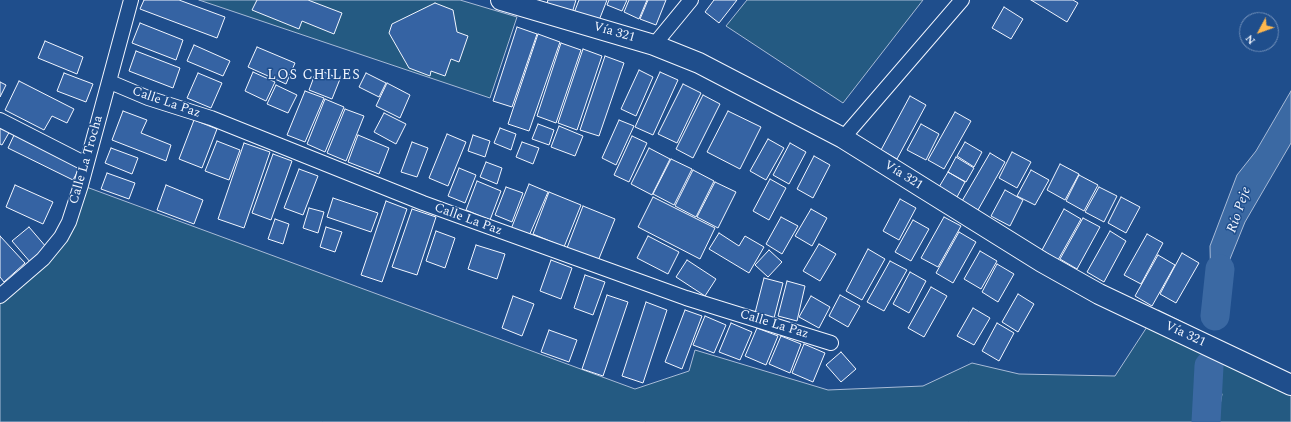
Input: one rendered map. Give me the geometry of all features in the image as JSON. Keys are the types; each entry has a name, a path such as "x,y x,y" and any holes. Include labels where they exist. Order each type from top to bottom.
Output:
{"street":[{"name":"Calle La Trocha","path":"0,296 32,270 61,237 69,222 110,82 131,0"},
{"name":"Vía 321","path":"501,0 654,45 705,67 844,138 1042,262 1099,294 1291,385"},
{"path":"654,45 691,0"},
{"path":"844,138 962,0"},
{"name":"Calle La Paz","path":"110,82 148,98 211,118 423,204 686,298 831,343"},
{"path":"0,120 86,164"}],"shaded area":[{"path":"199,0 460,0 517,17 490,98"},
{"path":"747,0 923,0 843,103 726,26"},
{"path":"81,185 635,389 689,371 695,350 828,390 923,386 972,363 1019,374 1115,376 1158,310 1291,376 1291,422 0,422 0,296 65,229"}],"water":[{"path":"1291,91 1291,143 1245,222 1230,259 1224,302 1215,308 1211,292 1210,246 1237,175 1256,151"},
{"path":"1210,377 1222,394 1217,422 1196,422 1200,396"}],"building":[{"path":"144,0 179,0 225,17 217,38 140,9"},
{"path":"257,0 308,0 342,13 334,34 302,21 299,29 252,10"},
{"path":"548,0 576,0 572,13 547,3"},
{"path":"579,0 607,0 598,23 574,13"},
{"path":"609,0 627,0 622,11 607,5"},
{"path":"629,0 647,0 639,19 624,12"},
{"path":"648,0 666,0 656,25 640,19"},
{"path":"714,0 737,0 719,23 705,12"},
{"path":"1031,0 1073,0 1078,3 1067,22"},
{"path":"435,3 453,10 457,32 468,36 459,62 451,59 445,76 431,71 430,76 409,68 389,33 392,24"},
{"path":"1004,7 1023,19 1011,39 992,28"},
{"path":"140,23 183,40 176,60 132,43"},
{"path":"517,27 537,34 512,107 493,101"},
{"path":"538,34 560,42 529,131 508,124"},
{"path":"45,41 83,57 77,74 38,58"},
{"path":"561,43 581,50 556,123 537,116"},
{"path":"194,45 230,61 223,76 187,61"},
{"path":"257,47 295,63 286,84 248,67"},
{"path":"583,49 602,56 577,130 558,123"},
{"path":"136,51 180,68 173,88 129,71"},
{"path":"605,56 624,63 599,136 580,130"},
{"path":"317,69 340,79 332,99 309,90"},
{"path":"639,70 653,77 636,116 621,109"},
{"path":"253,72 275,82 266,101 245,91"},
{"path":"660,72 678,80 653,135 635,127"},
{"path":"64,73 93,84 86,102 57,91"},
{"path":"198,73 222,83 211,108 187,98"},
{"path":"366,73 386,83 379,97 359,87"},
{"path":"19,81 74,109 67,123 52,116 44,130 5,110"},
{"path":"0,82 6,85 0,97"},
{"path":"387,83 410,95 400,118 376,106"},
{"path":"683,84 701,93 677,143 658,134"},
{"path":"276,85 297,95 288,113 267,104"},
{"path":"305,91 324,98 305,142 287,135"},
{"path":"703,95 720,104 693,158 676,149"},
{"path":"910,96 926,105 897,159 881,150"},
{"path":"325,99 344,107 325,152 307,144"},
{"path":"345,109 364,116 346,161 327,153"},
{"path":"123,111 147,120 141,133 171,145 166,161 112,140"},
{"path":"728,111 761,127 740,169 707,152"},
{"path":"955,112 971,121 944,169 928,160"},
{"path":"384,113 406,124 396,144 374,132"},
{"path":"194,120 217,129 202,168 179,159"},
{"path":"619,120 634,126 616,165 602,158"},
{"path":"0,123 11,129 2,145 0,144"},
{"path":"538,124 554,130 549,145 532,139"},
{"path":"921,124 939,134 926,160 907,150"},
{"path":"559,126 583,136 575,156 551,147"},
{"path":"500,128 516,134 511,150 494,143"},
{"path":"15,133 81,165 73,180 8,148"},
{"path":"447,134 466,142 448,186 429,178"},
{"path":"358,135 389,148 379,174 348,162"},
{"path":"473,135 490,141 485,157 468,151"},
{"path":"632,136 647,143 629,182 614,175"},
{"path":"768,139 784,148 766,180 750,171"},
{"path":"217,141 240,150 229,180 205,171"},
{"path":"412,142 428,148 417,177 401,172"},
{"path":"522,142 539,148 533,164 516,157"},
{"path":"965,142 982,152 974,167 957,156"},
{"path":"244,143 270,152 244,228 218,219"},
{"path":"790,143 806,152 789,184 773,175"},
{"path":"111,148 138,158 132,174 105,163"},
{"path":"649,148 670,159 652,195 631,184"},
{"path":"1012,152 1031,162 1017,188 999,178"},
{"path":"990,153 1005,162 978,210 962,201"},
{"path":"273,154 292,161 271,220 252,213"},
{"path":"814,156 830,165 813,198 797,189"},
{"path":"956,157 974,168 966,182 948,172"},
{"path":"671,159 692,169 674,205 653,194"},
{"path":"486,162 502,168 497,184 480,177"},
{"path":"1060,164 1079,174 1065,200 1047,190"},
{"path":"459,168 476,175 465,203 448,196"},
{"path":"299,169 318,176 303,215 284,208"},
{"path":"693,170 714,181 696,217 675,206"},
{"path":"1031,170 1049,180 1035,205 1017,196"},
{"path":"948,172 965,182 957,197 939,187"},
{"path":"107,173 135,183 129,199 101,189"},
{"path":"1079,175 1098,185 1084,211 1066,201"},
{"path":"770,179 786,188 769,220 753,211"},
{"path":"477,181 501,191 490,220 466,210"},
{"path":"715,182 736,192 718,228 697,217"},
{"path":"529,184 548,192 529,236 511,229"},
{"path":"15,185 53,202 43,224 6,207"},
{"path":"166,185 203,200 194,224 157,210"},
{"path":"506,187 523,193 512,222 495,215"},
{"path":"1099,187 1117,196 1104,222 1085,212"},
{"path":"1005,190 1023,200 1010,226 991,216"},
{"path":"549,192 581,205 564,247 533,234"},
{"path":"653,197 715,228 700,259 638,227"},
{"path":"1121,197 1140,207 1126,233 1108,223"},
{"path":"333,198 378,213 371,232 327,217"},
{"path":"900,199 916,208 899,240 883,231"},
{"path":"386,201 407,209 382,282 361,275"},
{"path":"583,206 615,219 598,261 567,248"},
{"path":"309,208 324,212 318,233 303,228"},
{"path":"412,209 436,217 417,275 392,267"},
{"path":"811,209 827,218 812,246 795,236"},
{"path":"1064,209 1081,219 1058,260 1042,250"},
{"path":"781,217 798,226 782,254 766,244"},
{"path":"944,217 961,226 938,267 921,258"},
{"path":"1083,218 1100,227 1077,269 1060,259"},
{"path":"275,219 289,224 283,244 268,239"},
{"path":"913,220 929,229 911,261 895,252"},
{"path":"29,227 47,248 31,263 12,241"},
{"path":"326,227 342,232 335,252 320,247"},
{"path":"436,231 455,238 445,268 426,261"},
{"path":"1110,231 1126,241 1104,282 1087,272"},
{"path":"959,232 976,242 953,283 936,273"},
{"path":"719,233 739,246 745,236 764,247 749,273 709,249"},
{"path":"1147,234 1163,243 1141,284 1124,275"},
{"path":"0,236 25,263 4,282 0,277"},
{"path":"648,236 679,252 668,274 637,258"},
{"path":"819,244 836,254 820,281 803,271"},
{"path":"476,245 505,254 497,279 468,269"},
{"path":"868,249 885,259 862,300 846,291"},
{"path":"769,250 782,262 768,277 755,265"},
{"path":"980,251 997,261 981,289 964,279"},
{"path":"1182,253 1199,263 1176,303 1160,294"},
{"path":"1158,255 1175,265 1152,306 1135,296"},
{"path":"551,260 572,268 561,299 540,291"},
{"path":"687,260 716,279 705,296 676,277"},
{"path":"890,261 907,270 884,311 867,302"},
{"path":"997,264 1014,274 998,302 982,292"},
{"path":"910,272 926,281 909,313 893,304"},
{"path":"585,275 605,282 593,315 574,308"},
{"path":"764,278 783,283 774,318 755,313"},
{"path":"787,281 805,286 797,321 778,316"},
{"path":"931,287 947,296 924,337 908,328"},
{"path":"1018,294 1034,304 1018,332 1002,322"},
{"path":"607,295 628,302 603,376 582,369"},
{"path":"840,295 860,306 848,327 829,316"},
{"path":"513,296 534,304 522,336 502,328"},
{"path":"811,296 830,307 819,328 799,317"},
{"path":"646,302 667,310 643,383 622,376"},
{"path":"973,308 990,318 974,345 957,336"},
{"path":"685,310 702,316 682,369 665,362"},
{"path":"705,316 726,325 714,353 693,345"},
{"path":"731,323 752,332 740,360 719,352"},
{"path":"997,323 1014,333 999,361 982,351"},
{"path":"757,328 778,336 766,365 745,356"},
{"path":"549,330 577,340 569,362 541,352"},
{"path":"781,336 801,344 790,373 769,364"},
{"path":"804,344 825,353 813,382 792,373"},
{"path":"841,352 856,369 841,382 826,365"}],"waterway":[{"name":"Río Peje","path":"1215,316 1220,269"},
{"name":"Río Peje","path":"1206,422 1209,366"}],"district":[{"name":"LOS CHILES","path":"314,76"}]}
